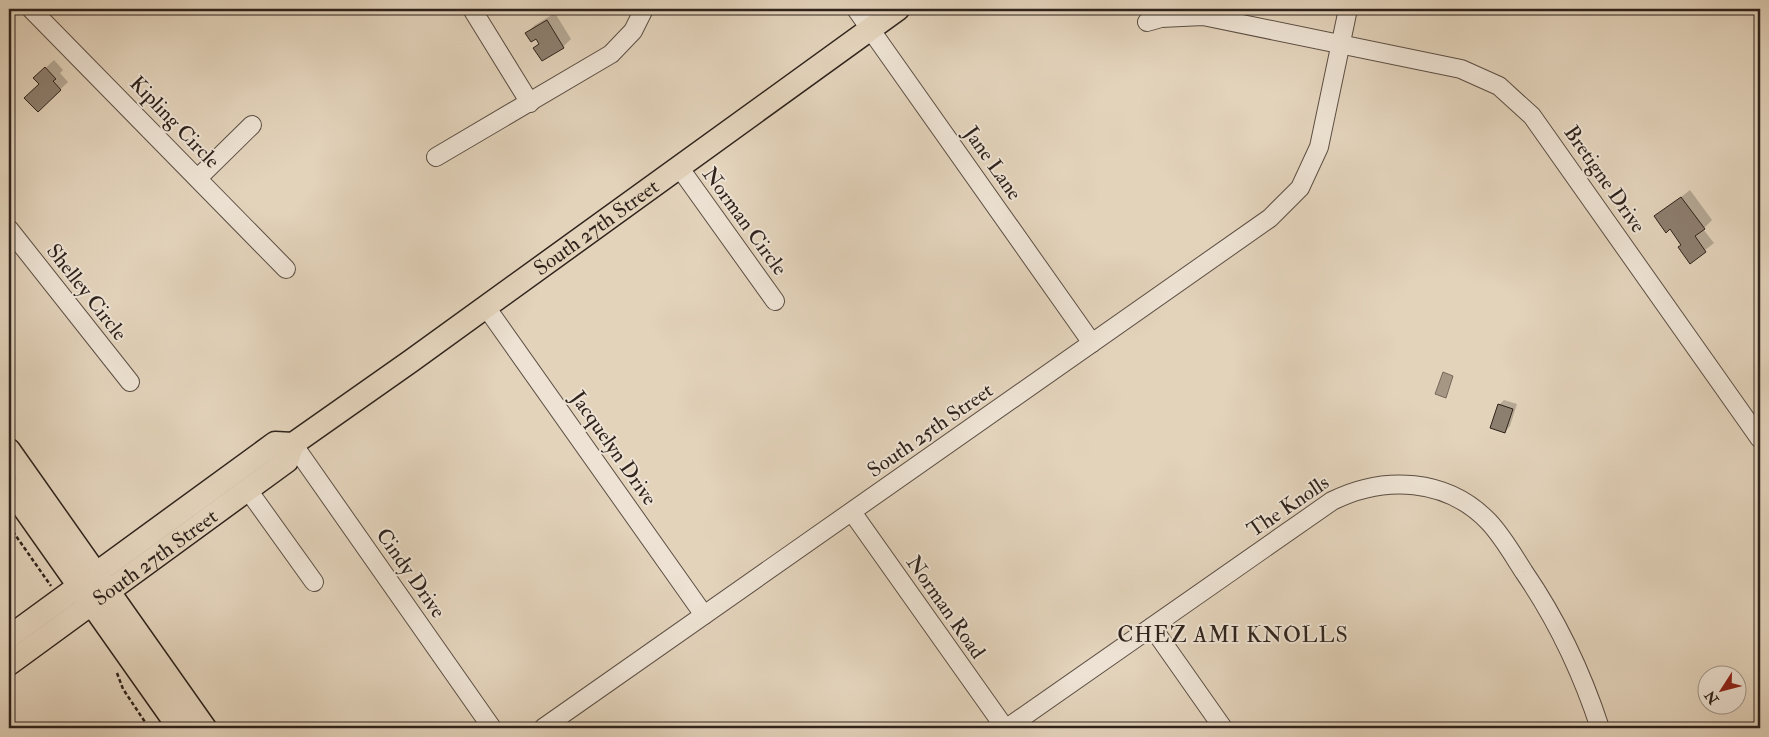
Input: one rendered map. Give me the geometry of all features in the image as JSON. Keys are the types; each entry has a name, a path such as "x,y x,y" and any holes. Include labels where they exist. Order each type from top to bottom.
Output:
{"main road":[{"name":"South 27th Street","path":"9,637 94,588 248,490 287,460 292,444 486,307 898,9"},
{"name":"South 27th Street","path":"9,664 94,588 275,443 292,444"},
{"path":"9,450 179,728"},
{"path":"9,487 94,588 205,728"}],"street":[{"name":"Kipling Circle","path":"32,9 286,268"},
{"path":"472,9 530,103"},
{"path":"436,158 611,54 633,32 644,9"},
{"name":"Jane Lane","path":"856,9 1092,343"},
{"name":"South 25th Street","path":"542,728 1270,218 1300,188 1319,146 1342,45 1348,9"},
{"name":"Bretigne Drive","path":"1147,22 1161,18 1203,16 1461,69 1499,86 1518,101 1532,116 1760,439"},
{"path":"198,178 252,125"},
{"name":"Norman Circle","path":"679,167 775,301"},
{"name":"Shelley Circle","path":"9,229 130,382"},
{"name":"Jacquelyn Drive","path":"486,307 704,615"},
{"name":"Cindy Drive","path":"292,444 492,728"},
{"name":"The Knolls","path":"1006,728 1344,495 1370,486 1391,483 1428,487 1465,503 1489,522 1555,621 1575,662 1600,728"},
{"path":"248,490 314,582"},
{"name":"Norman Road","path":"852,512 1006,728"},
{"path":"1152,627 1223,728"}],"path":[{"path":"9,526 53,588"},
{"path":"116,668 123,689 149,728"}],"shaded area":[{"path":"1443,372 1453,376 1446,398 1435,394"}],"building":[{"path":"547,20 564,48 542,61 533,48 539,44 536,39 531,42 525,33"},
{"path":"45,67 56,79 53,81 61,90 38,112 24,98 39,84 33,78"},
{"path":"1681,197 1705,229 1695,236 1706,252 1690,264 1678,247 1681,245 1670,229 1666,233 1654,216"},
{"path":"1498,404 1513,409 1505,433 1490,428"}],"district":[{"name":"CHEZ AMI KNOLLS","path":"1233,634"}]}
